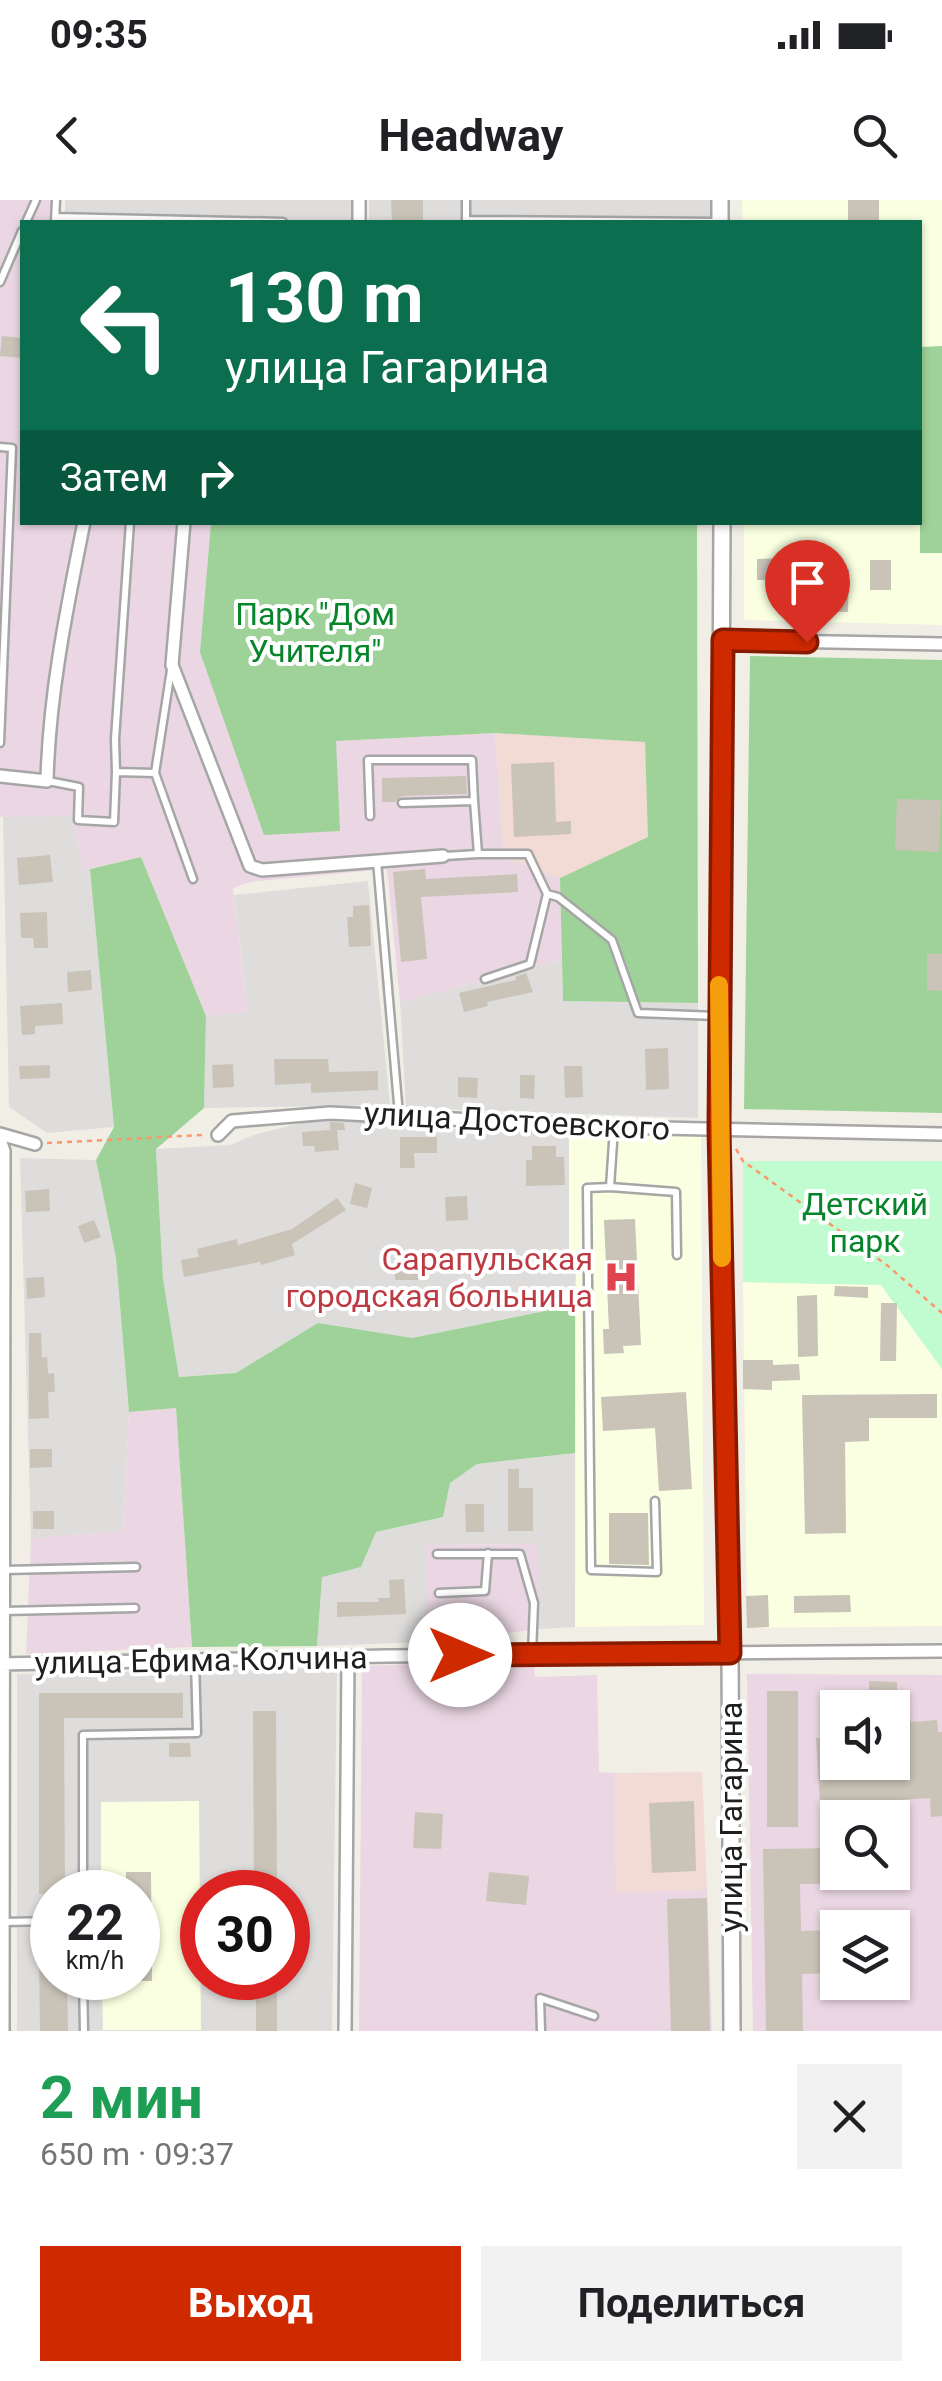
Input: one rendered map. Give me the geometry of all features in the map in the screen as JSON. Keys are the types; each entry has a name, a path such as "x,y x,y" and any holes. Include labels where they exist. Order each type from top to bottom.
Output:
{"street":[{"path":"0,776 47,781 48,739 83,525"},
{"path":"184,525 172,665 250,866 262,870 444,856"},
{"name":"улица Гагарина","path":"722,525 718,1016 730,1653 732,2031"},
{"path":"723,640 942,644"},
{"name":"улица Достоевского","path":"218,1134 232,1121 330,1112 614,1127 942,1134"},
{"path":"3,2031 4,1151 0,1137 35,1144"},
{"name":"улица Ефима Колчина","path":"2,1664 942,1651"},
{"path":"345,2031 348,1658"}],"lane":[{"path":"55,220 56,200"},
{"path":"0,282 20,236"},
{"path":"0,447 12,448 0,743"},
{"path":"47,781 79,787 78,820 114,822 115,739 130,525"},
{"path":"172,665 155,773 193,878"},
{"path":"370,816 368,760 472,760 478,854"},
{"path":"116,772 155,773"},
{"path":"402,803 474,801"},
{"path":"444,856 528,854 547,894 530,964 485,979"},
{"path":"377,860 399,1116"},
{"path":"547,894 558,897 612,940 638,1013 718,1016"},
{"path":"610,1188 614,1127"},
{"path":"654,1500 656,1572 591,1570 587,1188 676,1192 678,1254"},
{"path":"439,1593 485,1592 488,1553"},
{"path":"437,1554 520,1554 534,1602 532,1655"},
{"path":"4,1570 136,1567"},
{"path":"4,1610 135,1608"},
{"path":"83,1870 83,1735 197,1733 195,1660"},
{"path":"1,1922 30,1921"},
{"path":"541,2031 540,1998 594,2016"},
{"path":"83,2000 84,2031"}],"path":[{"path":"35,1144 218,1134"},
{"path":"736,1149 743,1161 888,1266 942,1313"}],"shaded area":[{"path":"0,200 51,200 50,220 20,220 20,525 211,525 200,652 335,741 495,733 504,858 560,878 562,960 400,1002 387,869 250,882 233,888 248,1012 206,1016 141,857 83,870 72,816 0,817"},
{"path":"65,200 352,200 351,220 65,220"},
{"path":"369,200 710,200 710,220 369,220"},
{"path":"742,200 942,200 942,625 744,620 744,525 922,525 922,220 743,220"},
{"path":"495,733 645,742 649,837 560,878 504,858"},
{"path":"72,815 83,870 90,869 114,1127 47,1133 9,1107 3,817"},
{"path":"368,881 390,1105 204,1108 206,1016 248,1011 234,895"},
{"path":"562,960 563,1001 698,1003 698,1118 406,1108 400,1002"},
{"path":"350,1116 425,1128 569,1133 569,1256 576,1257 575,1305 412,1338 318,1323 236,1373 179,1377 163,1279 156,1149 230,1145 256,1134 326,1117"},
{"path":"701,1131 704,1625 575,1627 576,1258 569,1257 569,1133"},
{"path":"20,1158 96,1160 116,1258 129,1412 123,1531 31,1538"},
{"path":"743,1282 881,1285 942,1369 942,1626 747,1628"},
{"path":"176,1408 192,1647 26,1654 31,1538 123,1531 129,1412"},
{"path":"575,1453 575,1627 540,1629 537,1544 426,1545 428,1642 317,1646 322,1576 361,1567 376,1532 443,1517 450,1483 477,1464"},
{"path":"538,1544 540,1629 428,1642 425,1545"},
{"path":"534,1660 535,1677 597,1675 599,1772 615,1773 616,1892 707,1890 712,2031 359,2031 362,1666"},
{"path":"337,1668 332,2031 17,2031 17,1674"},
{"path":"747,1674 942,1675 942,2031 753,2031"},
{"path":"702,1772 707,1890 616,1892 615,1773"},
{"path":"199,1801 200,1870 180,1870 180,2000 201,2000 201,2030 103,2030 102,2000 160,2000 160,1870 101,1870 101,1802"}],"green space":[{"path":"942,346 942,553 920,553 922,347"},
{"name":"Парк \"Дом Учителя\"","path":"211,525 697,525 698,1003 563,1001 560,878 648,837 645,742 495,733 336,741 340,831 264,835 200,652"},
{"path":"750,656 942,660 942,1113 744,1109"},
{"path":"141,857 206,1016 204,1108 156,1149 163,1279 179,1377 236,1373 318,1323 412,1338 575,1305 575,1453 477,1464 450,1483 443,1517 376,1532 361,1567 322,1577 317,1646 192,1647 176,1408 129,1412 116,1258 96,1160 114,1127 90,869"},
{"name":"Детский парк","path":"743,1161 942,1161 942,1369 881,1285 743,1282"}],"building":[{"path":"391,200 423,200 423,220 392,220"},
{"path":"848,200 879,200 879,220 848,220"},
{"path":"2,336 20,338 20,358 0,356"},
{"path":"791,558 791,580 757,580 757,559"},
{"path":"870,560 891,560 891,590 870,590"},
{"path":"816,568 849,569 848,612 815,612"},
{"path":"554,762 556,822 571,821 571,834 514,837 511,764"},
{"path":"466,776 467,794 402,796 395,802 382,802 382,778"},
{"path":"897,799 941,800 939,852 895,850"},
{"path":"50,855 53,882 19,885 17,858"},
{"path":"425,869 426,879 517,874 518,892 421,897 427,959 401,962 393,872"},
{"path":"369,905 371,946 349,947 347,917 353,917 353,906"},
{"path":"47,912 48,948 34,948 33,938 21,938 20,913"},
{"path":"927,954 942,954 942,991 927,990"},
{"path":"91,970 92,990 68,992 67,972"},
{"path":"526,973 533,992 487,1002 488,1006 464,1012 459,993 516,980 515,977"},
{"path":"62,1003 63,1024 35,1026 35,1034 22,1035 20,1006"},
{"path":"668,1048 669,1089 646,1090 645,1049"},
{"path":"274,1059 328,1059 329,1072 378,1071 378,1090 311,1093 311,1083 275,1085"},
{"path":"233,1064 234,1087 213,1088 212,1065"},
{"path":"50,1065 50,1078 20,1079 19,1066"},
{"path":"564,1066 582,1066 583,1097 565,1098"},
{"path":"520,1075 535,1075 534,1099 520,1098"},
{"path":"458,1077 478,1078 477,1098 458,1097"},
{"path":"330,1122 344,1123 345,1130 337,1130 339,1150 315,1152 314,1146 303,1146 302,1132 330,1130"},
{"path":"400,1137 437,1137 437,1153 414,1153 415,1168 400,1168"},
{"path":"532,1146 556,1146 556,1157 564,1157 565,1185 526,1186 526,1160 532,1160"},
{"path":"355,1183 372,1188 367,1208 350,1204"},
{"path":"49,1189 50,1211 26,1212 25,1191"},
{"path":"467,1196 468,1220 446,1221 445,1197"},
{"path":"337,1198 346,1210 292,1244 295,1255 261,1265 260,1262 184,1277 181,1260 199,1257 197,1249 237,1239 238,1245 292,1229"},
{"path":"635,1219 641,1345 623,1346 624,1353 604,1354 603,1329 609,1329 604,1220"},
{"path":"94,1220 101,1237 84,1243 78,1226"},
{"path":"395,1253 418,1253 418,1280 395,1280"},
{"path":"44,1277 45,1297 27,1299 26,1278"},
{"path":"835,1286 868,1287 868,1298 834,1296"},
{"path":"817,1295 818,1356 798,1357 797,1296"},
{"path":"881,1303 897,1303 896,1361 880,1361"},
{"path":"29,1333 41,1333 42,1358 47,1357 48,1374 54,1373 55,1392 48,1392 49,1418 29,1419"},
{"path":"743,1360 799,1364 800,1380 772,1381 772,1390 743,1389"},
{"path":"686,1392 692,1489 659,1491 655,1428 603,1431 601,1397"},
{"path":"937,1394 937,1418 869,1418 869,1441 845,1442 846,1533 805,1534 802,1395"},
{"path":"30,1449 52,1449 52,1467 30,1468"},
{"path":"508,1469 519,1469 519,1488 533,1488 533,1531 508,1531"},
{"path":"465,1504 484,1504 484,1532 466,1532"},
{"path":"33,1511 54,1511 54,1529 33,1529"},
{"path":"609,1513 648,1513 649,1565 609,1564"},
{"path":"404,1579 406,1614 337,1617 337,1602 379,1602 378,1598 390,1598 389,1580"},
{"path":"768,1595 769,1627 747,1628 746,1596"},
{"path":"850,1595 851,1612 794,1613 794,1596"},
{"path":"869,1681 897,1682 897,1690 869,1690"},
{"path":"767,1691 798,1691 798,1827 767,1827"},
{"path":"39,1693 183,1693 183,1718 64,1718 65,1870 39,1870"},
{"path":"253,1711 276,1711 277,1870 254,1870"},
{"path":"910,1719 937,1720 938,1732 942,1732 942,1816 931,1817 930,1798 820,1800 820,1805 816,1738 820,1738 820,1780 910,1780"},
{"path":"169,1743 190,1743 191,1757 169,1757"},
{"path":"694,1801 696,1871 652,1873 649,1803"},
{"path":"415,1812 443,1814 441,1849 413,1848"},
{"path":"820,1848 820,1884 800,1884 801,1931 820,1930 820,1974 802,1974 803,2031 766,2031 763,1849"},
{"path":"489,1872 529,1876 526,1905 486,1901"},
{"path":"707,1898 710,2031 671,2031 667,1899"},
{"path":"40,2000 67,2000 68,2031 40,2031"},
{"path":"256,2000 277,2000 277,2031 256,2031"}],"slow traffic":[{"path":"719,985 722,1258"}],"place":[{"name":"Сарапульская городская больница","path":"621,1277"}],"route":[{"path":"460,1655 730,1653 718,1016 723,640 807,642"}]}
